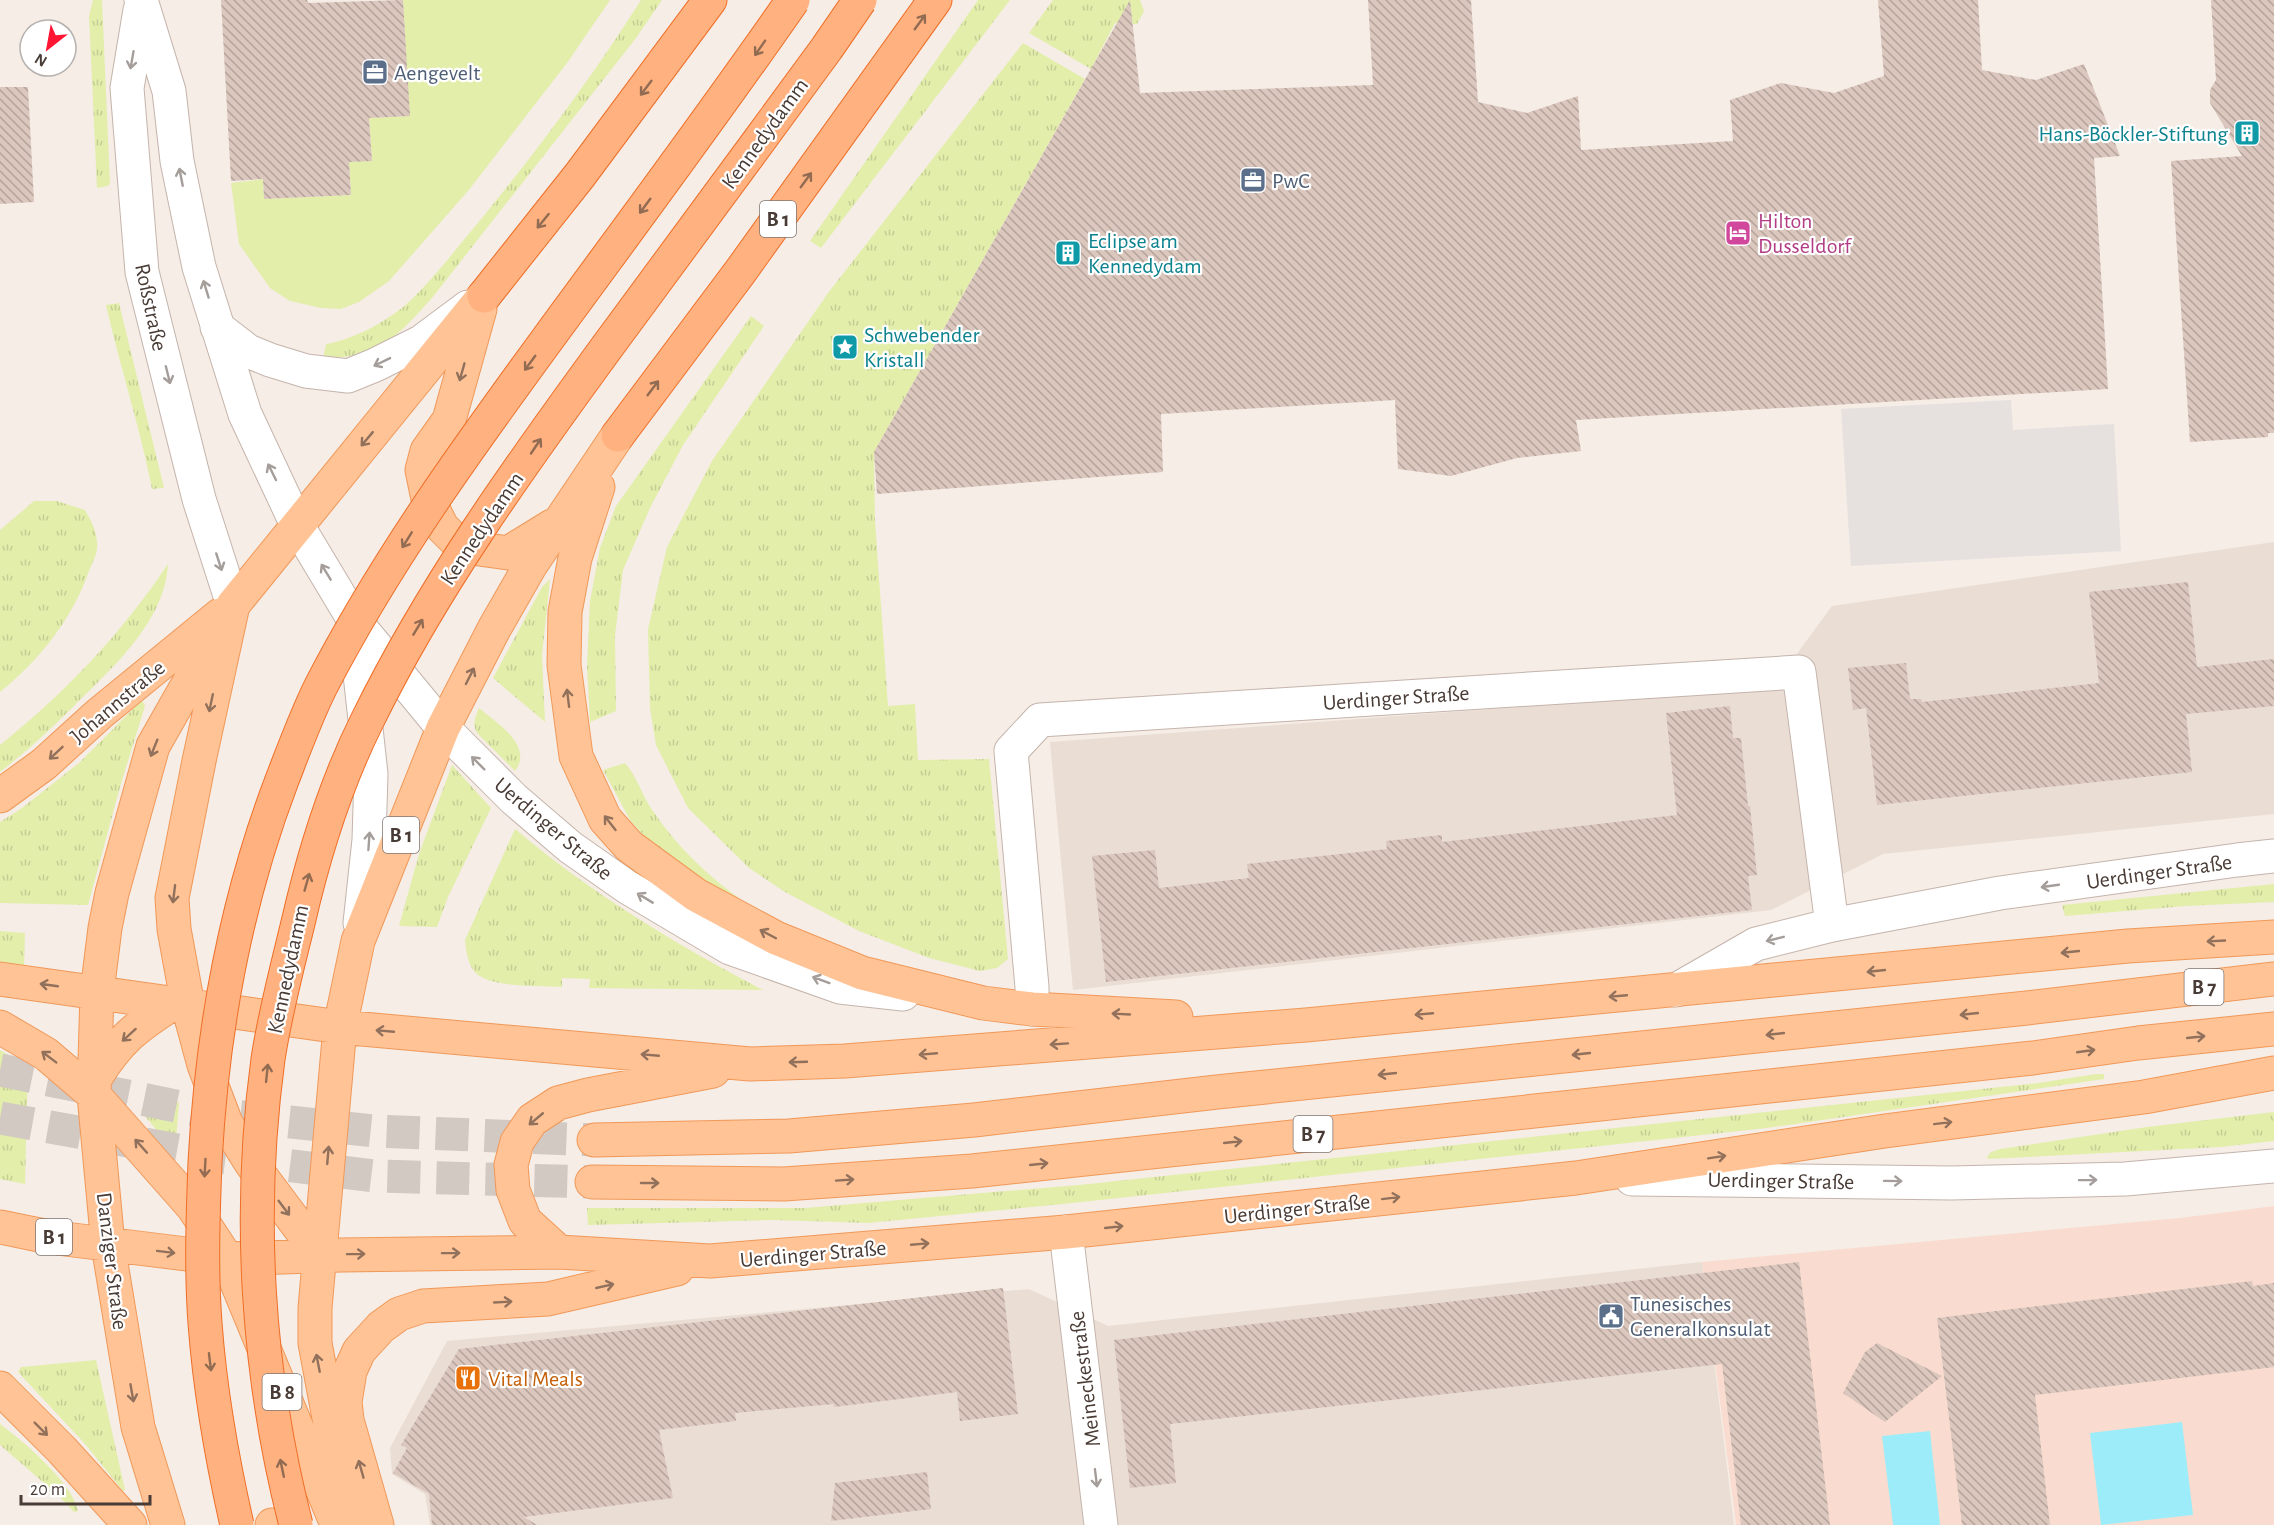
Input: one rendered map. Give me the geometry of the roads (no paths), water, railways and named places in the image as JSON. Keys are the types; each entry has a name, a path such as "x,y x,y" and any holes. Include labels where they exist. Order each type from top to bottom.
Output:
{"highway":[{"path":"484,296 580,175 710,0"},
{"path":"237,1525 214,1405 205,1323 202,1241 208,1109 223,988 249,879 268,816 319,690 354,625 427,508 794,0"},
{"name":"Kennedydamm","path":"296,1525 282,1471 268,1390 260,1286 257,1204 260,1131 268,1058 283,982 316,851 334,797 366,722 404,649 459,558 556,417 860,0"},
{"name":"B 1","path":"618,435 747,262 935,0"}],"main road":[{"path":"97,992 112,893 153,746 233,605 484,296"},
{"path":"484,296 449,420 428,451 422,470 428,499 442,527 455,540 472,548 508,553 562,519"},
{"path":"618,435 592,501 575,558 565,612 564,664 576,756 605,819 629,846 696,895 776,938 862,974 982,1003 1032,1009 1306,1025"},
{"name":"B 1","path":"0,1227 50,1237 227,1259 320,1255 340,1027 358,941 443,728 494,629 530,566 618,435"},
{"path":"233,605 172,898 180,1005 226,1123 251,1163 320,1255 315,1342 349,1525"},
{"name":"Johannstraße","path":"0,796 44,764 99,714 233,605"},
{"path":"1676,990 2128,946 2274,937"},
{"path":"0,979 180,1005"},
{"name":"B 7","path":"594,1140 789,1136 974,1120 1217,1092 2027,1008 2274,980"},
{"name":"Uerdinger Straße","path":"180,1005 340,1027 750,1064 845,1061 1306,1025 1676,990"},
{"name":"Danziger Straße","path":"97,992 95,1086 108,1245 138,1427 168,1525"},
{"path":"95,1086 112,1052 129,1034 180,1005"},
{"name":"B 8","path":"0,1027 95,1086 193,1207 227,1259 337,1525"},
{"name":"B 7","path":"592,1182 784,1184 972,1171 2033,1058 2138,1043 2274,1029"},
{"path":"559,1252 525,1221 513,1190 511,1165 517,1142 532,1120 558,1103 750,1064"},
{"path":"1576,1178 1885,1131 2144,1097 2274,1073"},
{"name":"Uerdinger Straße","path":"320,1255 559,1252 710,1261 1066,1232 1576,1178"},
{"path":"377,1525 347,1420 345,1402 350,1371 359,1351 381,1327 399,1314 423,1306 548,1299 710,1261"},
{"path":"0,1388 62,1450 130,1525"},
{"path":"272,1525 278,1525"}],"street":[{"name":"Roßstraße","path":"141,1 169,91 177,161 192,235 217,327 245,414 297,525 354,620"},
{"name":"Roßstraße","path":"141,1 127,88 142,272 199,499 233,605"},
{"path":"217,327 248,351 270,360 306,371 348,376 421,342 484,296"},
{"path":"354,620 372,774 369,840 358,941"},
{"name":"Uerdinger Straße","path":"354,620 443,728 514,799 570,847 627,887 730,948 840,987 982,1003"},
{"name":"Uerdinger Straße","path":"1032,1009 1011,751 1040,720 1799,672 1832,925"},
{"name":"Uerdinger Straße","path":"1676,990 1756,944 1832,925 2000,893 2274,856"},
{"name":"Uerdinger Straße","path":"1576,1178 1998,1182 2125,1179 2274,1166"},
{"name":"Meineckestraße","path":"1066,1232 1101,1525"}],"water":[{"path":"2182,1422 2193,1515 2101,1525 2090,1433"},
{"path":"1930,1431 1940,1525 1893,1525 1882,1436"}],"tunnel":[{"path":"0,1070 215,1114 375,1131 594,1140"},
{"path":"0,1118 211,1156 374,1176 592,1182"}],"place":[{"name":"Aengevelt","path":"375,72"},
{"name":"Hans-Böckler-Stiftung","path":"2247,133"},
{"name":"PwC","path":"1253,180"},
{"name":"Hilton Dusseldorf","path":"1738,233"},
{"name":"Eclipse am Kennedydam","path":"1068,253"},
{"name":"Schwebender Kristall","path":"845,347"},
{"name":"Tunesisches Generalkonsulat","path":"1611,1316"},
{"name":"Vital Meals","path":"468,1378"}]}
